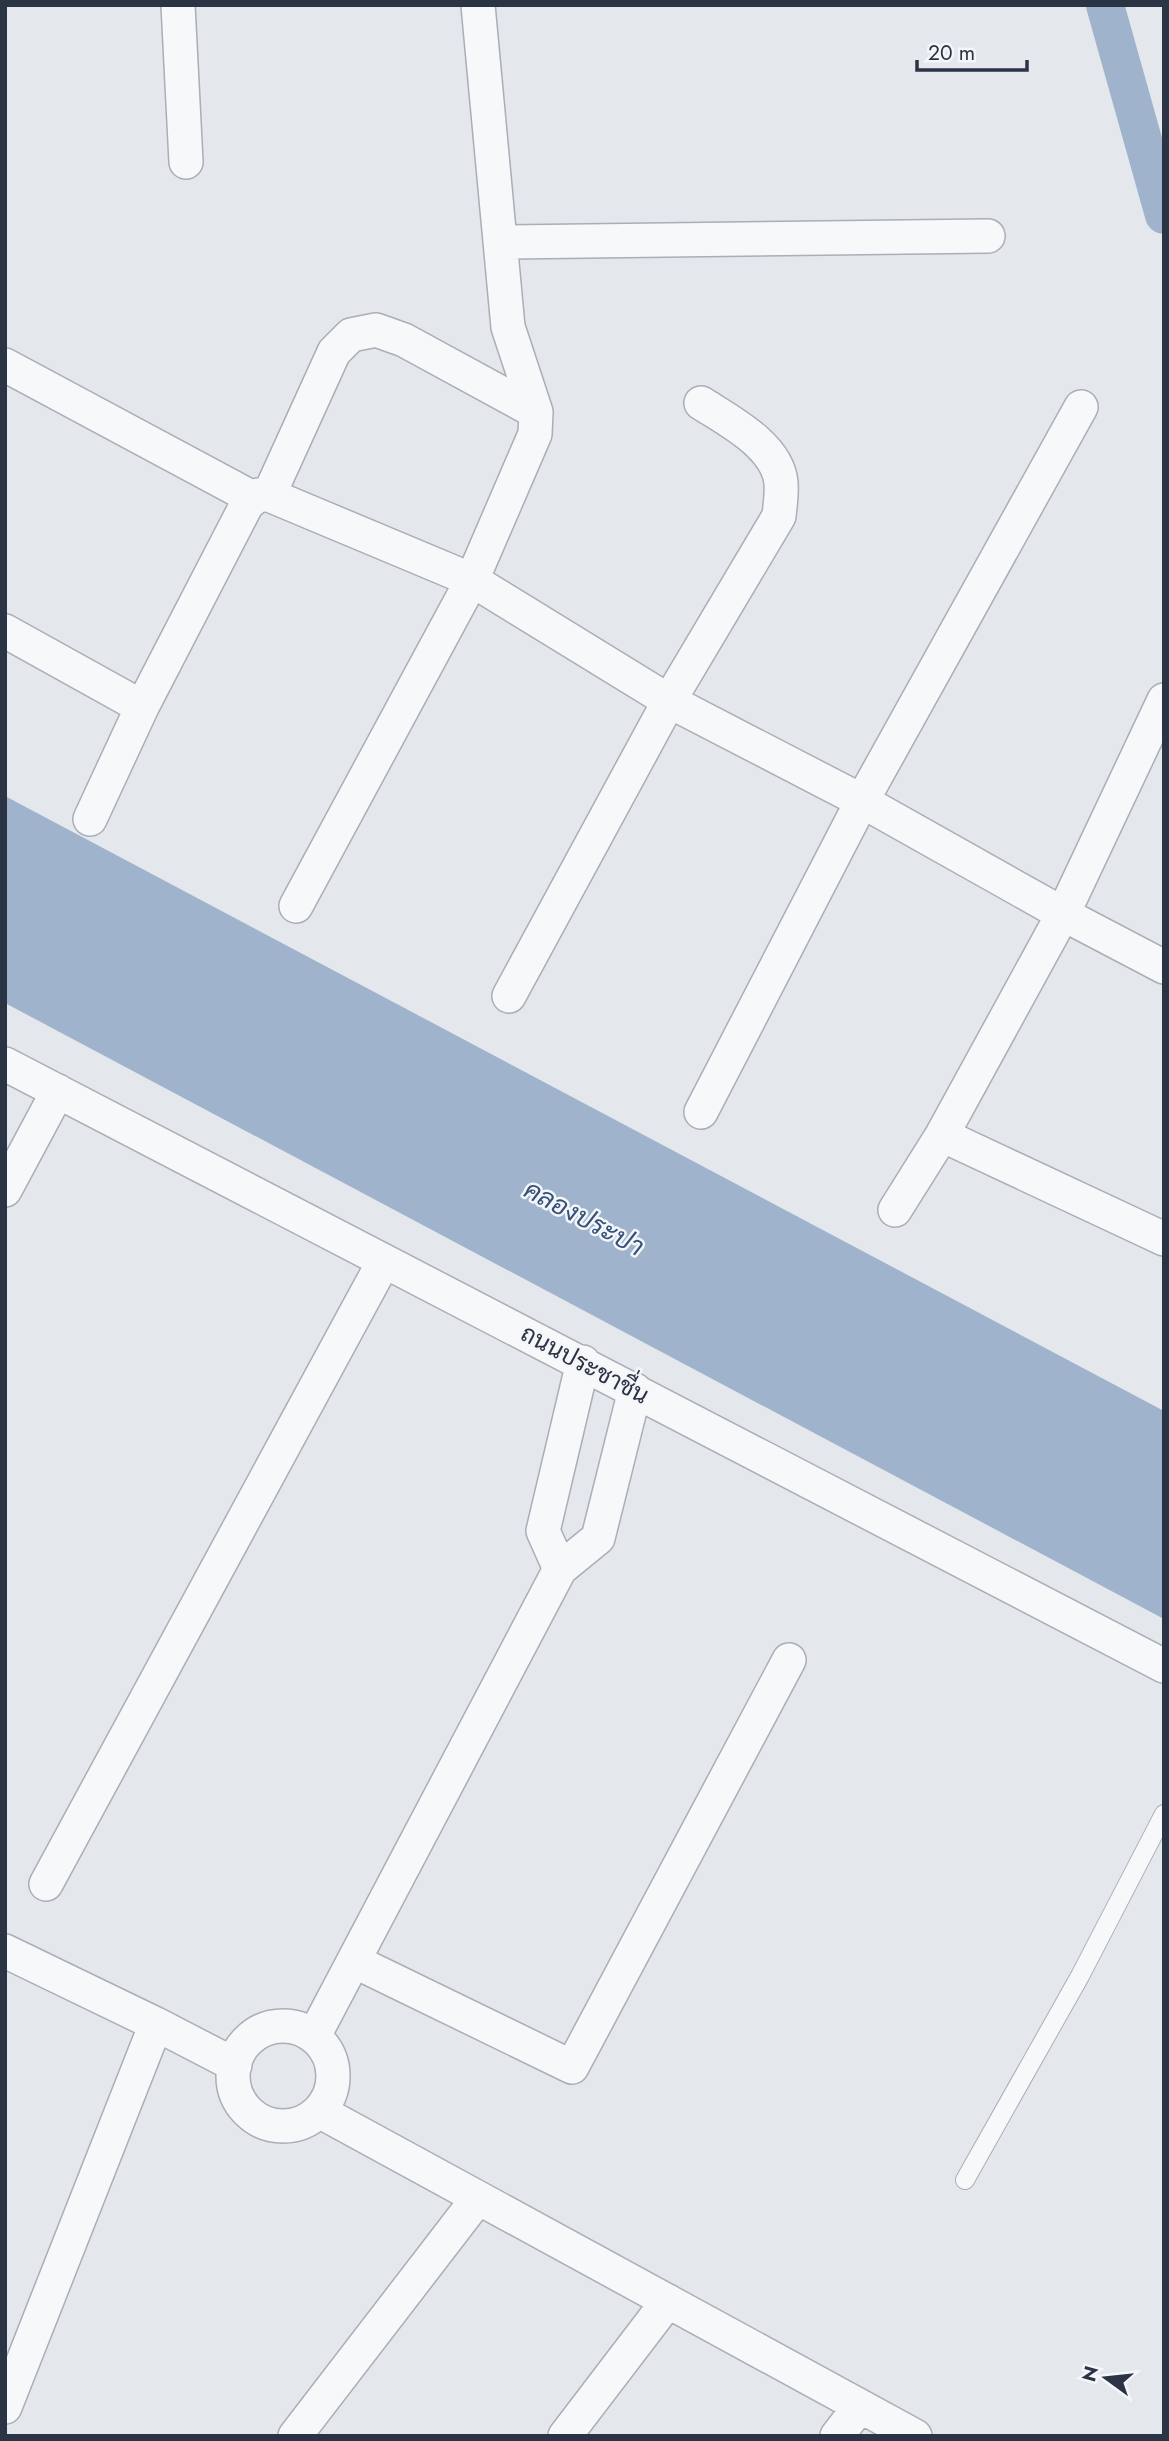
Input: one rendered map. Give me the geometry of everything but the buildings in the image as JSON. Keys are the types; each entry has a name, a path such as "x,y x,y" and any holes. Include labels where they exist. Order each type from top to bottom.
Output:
{"street":[{"path":"178,5 186,162"},
{"path":"296,906 472,580 536,434 536,412 508,327 478,5"},
{"path":"500,242 988,236"},
{"path":"90,819 142,707 247,504 260,497 334,352 351,335 376,330 404,340 536,412"},
{"path":"5,365 260,497 472,580 669,701 862,801 1063,914 1164,967"},
{"path":"509,996 669,701 779,516 781,482 773,457 743,430 701,403"},
{"path":"701,1112 862,801 1081,407"},
{"path":"5,631 142,707"},
{"path":"895,1210 942,1135 1063,914 1164,700"},
{"name":"ถนนประชาชื่น","path":"5,1063 1164,1666"},
{"path":"5,1190 58,1091"},
{"path":"942,1135 1164,1239"},
{"path":"46,1884 384,1261"},
{"path":"560,1569 543,1531 583,1362"},
{"path":"314,2036 560,1569 598,1538 635,1390"},
{"path":"354,1961 572,2067 789,1660"},
{"path":"5,1951 235,2065"},
{"path":"5,2407 156,2024"},
{"path":"285,2026 314,2036 325,2047 332,2063 333,2081 329,2097 319,2112 305,2122 289,2127 271,2125 256,2119 243,2106 236,2091 233,2074 235,2065 244,2045 256,2035 270,2028 285,2026"},
{"path":"319,2112 915,2436"},
{"path":"295,2436 478,2198"},
{"path":"565,2436 668,2301"},
{"path":"837,2436 860,2406"}],"lane":[{"path":"965,2180 1080,1976 1164,1814"}],"water":[{"name":"คลองประปา","path":"5,796 1164,1411 1164,1619 5,1003"}],"waterway":[{"path":"1105,5 1164,215"}]}
